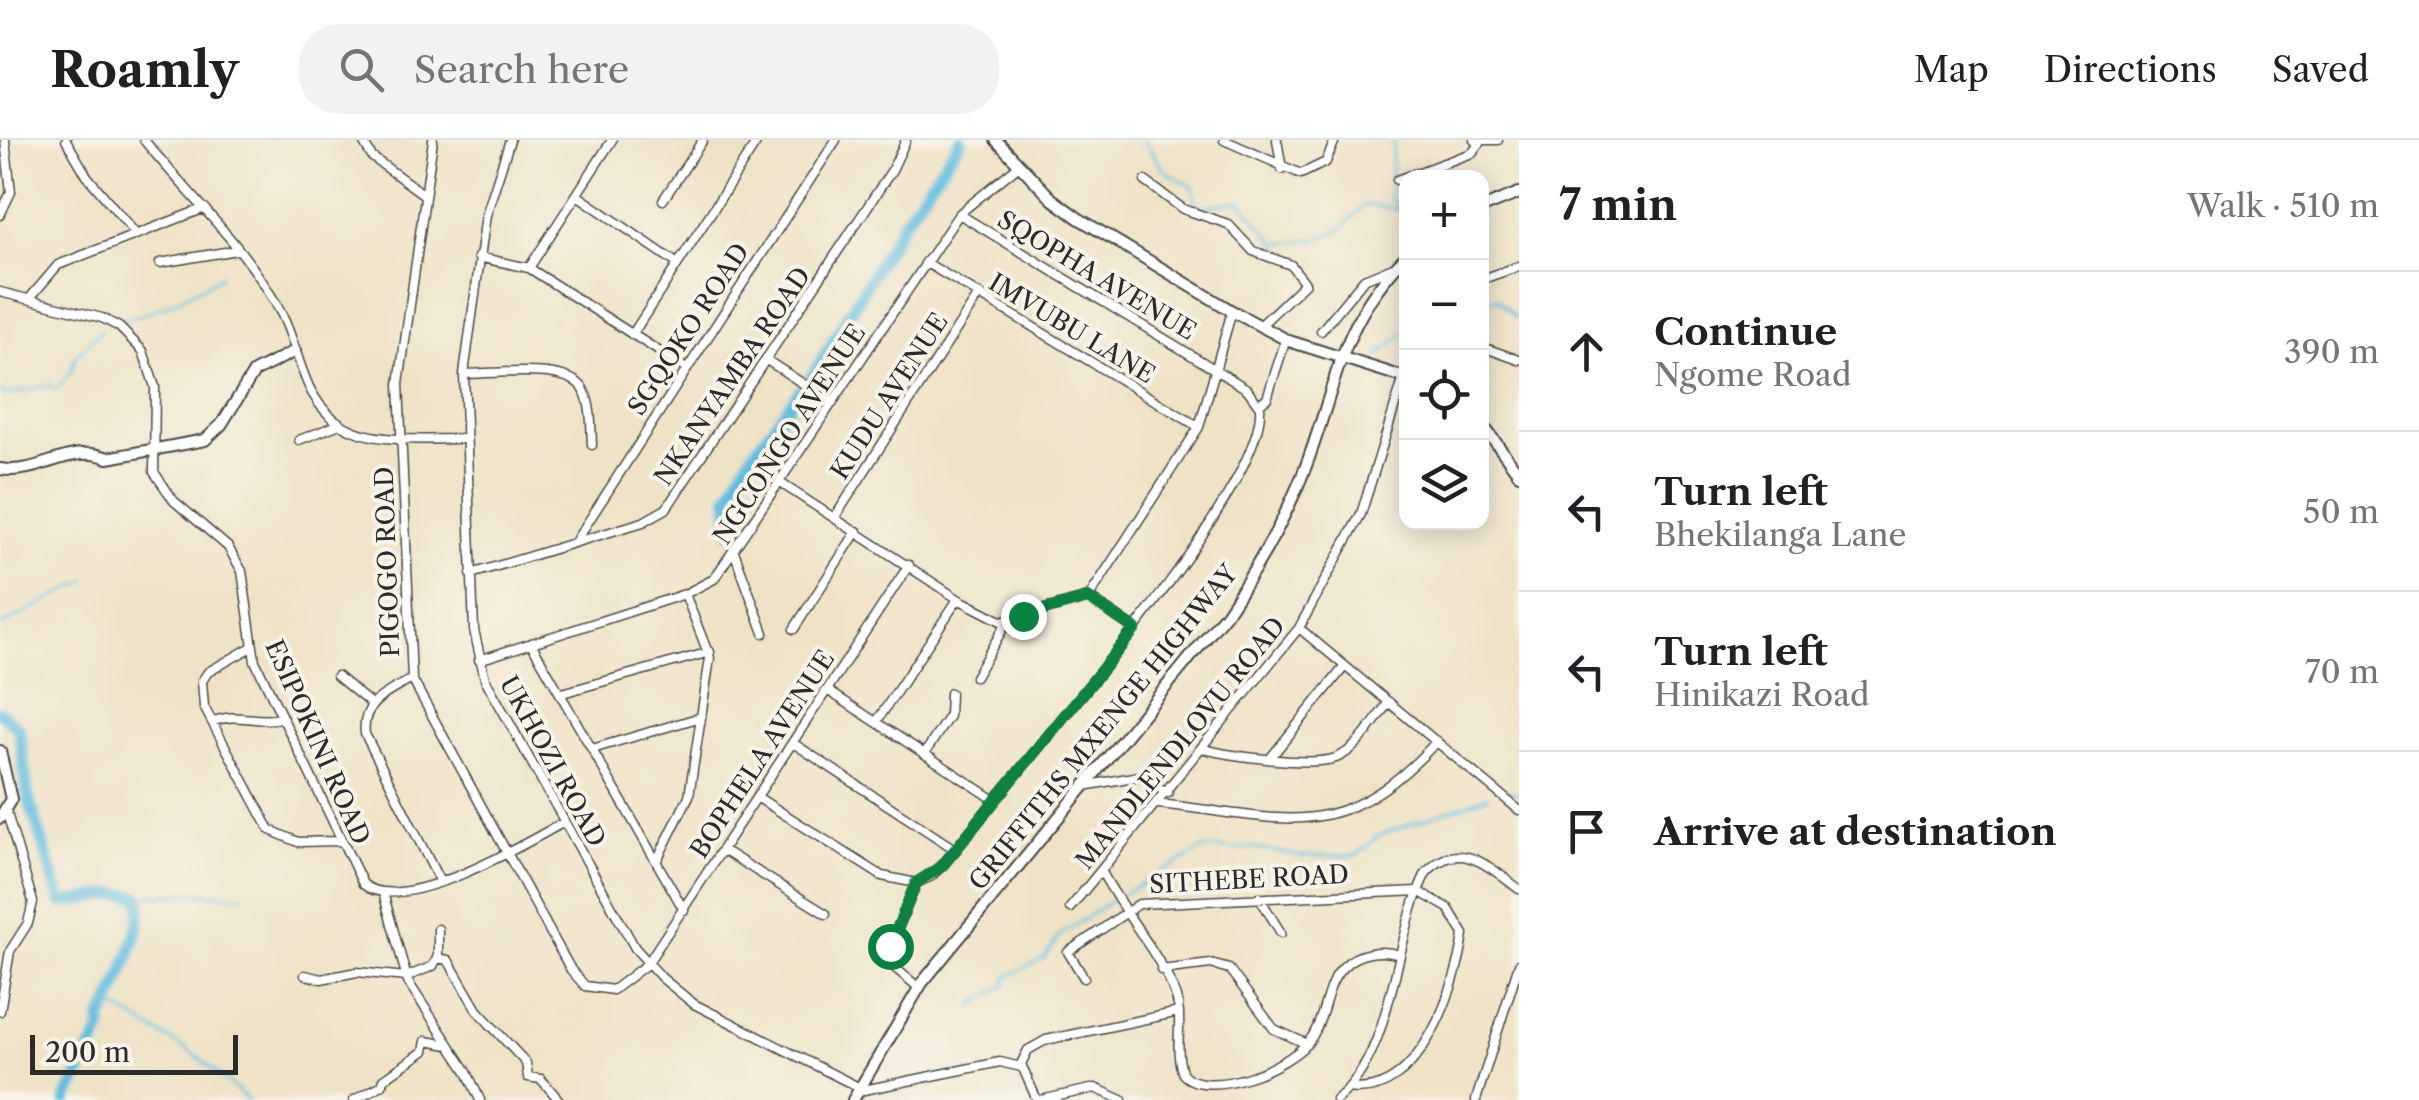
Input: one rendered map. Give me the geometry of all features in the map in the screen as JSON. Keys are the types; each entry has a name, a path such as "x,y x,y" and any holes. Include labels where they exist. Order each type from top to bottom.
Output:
{"street":[{"path":"0,215 10,192 5,140"},
{"path":"66,140 87,176 136,233"},
{"path":"144,140 205,208 282,315 312,396 340,424 361,433 465,440"},
{"path":"362,140 372,157 423,194"},
{"name":"PIGOGO ROAD","path":"433,140 400,357 412,679 571,970 585,986 613,990 648,964"},
{"name":"UKHOZI ROAD","path":"510,140 478,257 464,374 478,660 564,822 648,964 694,1004 859,1088"},
{"path":"529,268 612,140"},
{"path":"663,200 703,140"},
{"path":"632,334 758,140"},
{"name":"SGQOKO ROAD","path":"575,542 836,140"},
{"name":"NKANYAMBA ROAD","path":"471,574 644,522 666,509 768,361 892,170 906,140"},
{"path":"996,140 1018,166 1078,218 1232,310 1286,339 1399,375"},
{"path":"1224,140 1300,174 1321,168 1335,140"},
{"path":"1278,140 1282,169"},
{"path":"1398,180 1472,153 1478,141 1498,140"},
{"name":"NGCONGO AVENUE","path":"478,660 685,594 714,579 782,484 958,214 1018,166"},
{"path":"1145,181 1183,209 1228,224 1253,251 1290,265 1304,282 1260,326"},
{"path":"1489,205 1519,193"},
{"path":"576,195 678,264"},
{"path":"30,299 58,265 205,208"},
{"name":"SQOPHA AVENUE","path":"958,214 1247,389 1259,404"},
{"path":"160,263 237,250"},
{"path":"478,257 529,268 685,368"},
{"name":"IMVUBU LANE","path":"925,262 1199,427"},
{"path":"1321,331 1364,279 1399,262"},
{"name":"GRIFFITHS MXENGE HIGHWAY","path":"853,1100 918,987 1226,614 1253,574 1305,470 1339,357 1370,298 1399,264"},
{"path":"1489,277 1519,266"},
{"name":"ESIPOKINI ROAD","path":"0,292 102,318 135,340 151,366 155,388 154,472 162,486 228,547 242,571 250,648 362,884 384,896"},
{"name":"KUDU AVENUE","path":"834,517 978,296"},
{"path":"782,484 988,616 1008,620 1088,598 1199,427 1232,310"},
{"path":"757,796 882,876 916,883 930,876 956,850 1135,629 1238,478 1261,422 1259,404 1268,398 1286,339"},
{"path":"1489,349 1519,360"},
{"path":"0,470 26,471 73,453 93,452 108,458 211,436 254,372 295,351"},
{"path":"768,361 833,403"},
{"path":"464,374 558,372 573,378 589,401 592,445"},
{"name":"MANDLENDLOVU ROAD","path":"1070,908 1204,749 1299,628 1360,514 1399,395"},
{"path":"299,440 340,424"},
{"path":"1489,433 1519,474"},
{"path":"794,629 857,531"},
{"path":"735,554 764,633"},
{"name":"BOPHELA AVENUE","path":"648,964 909,565"},
{"path":"657,860 689,796 710,652 685,594"},
{"path":"877,722 958,598"},
{"path":"1088,598 1135,629"},
{"path":"975,677 1008,620"},
{"path":"1299,628 1519,810"},
{"path":"531,643 684,910"},
{"path":"250,648 212,668 204,677 201,694 212,722 270,830 298,842 340,841"},
{"path":"562,694 710,652"},
{"path":"1272,756 1345,666"},
{"path":"337,676 371,704"},
{"path":"412,679 371,704 363,721 365,734 439,880"},
{"path":"827,690 994,800"},
{"path":"925,752 949,716 950,693"},
{"path":"1204,749 1313,761 1336,758 1359,740 1389,702"},
{"path":"212,722 236,715 250,720 282,718"},
{"path":"592,749 701,716"},
{"path":"1159,804 1324,819 1380,794 1437,741"},
{"path":"793,744 956,850"},
{"path":"0,752 12,790 3,814 33,902 28,924 10,951 0,1011"},
{"path":"1084,786 1139,776 1168,793"},
{"path":"480,1100 406,977 384,896 507,854 564,822"},
{"path":"723,850 826,914"},
{"path":"1336,1100 1349,1088 1372,1049 1418,891 1433,865 1455,854 1480,860 1519,888"},
{"path":"1102,872 1161,970 1179,1012 1182,1070 1188,1084 1202,1094"},
{"path":"916,883 889,951 895,968 918,987"},
{"path":"1418,891 1448,908 1464,934 1426,1062"},
{"name":"SITHEBE ROAD","path":"1084,978 1068,952 1124,912 1146,904 1418,891"},
{"path":"1258,897 1281,933"},
{"path":"306,975 321,978 357,972 406,977 420,974 437,958 438,930"},
{"path":"1252,1086 1290,1062 1306,1044 1344,965 1370,954 1400,955"},
{"path":"437,958 448,960 477,1010 526,1063 528,1076 541,1079 560,1100"},
{"path":"1161,970 1211,964 1229,969 1274,1029 1306,1044"},
{"path":"1476,1100 1519,964"},
{"path":"1021,1067 1028,1050 1046,1040 1179,1012"},
{"path":"354,1100 382,1085 384,1079 424,1050 426,1041 449,1045"},
{"path":"859,1088 887,1088 1000,1062 1021,1067 1039,1100 1095,1088 1122,1100"},
{"path":"1349,1088 1364,1096 1382,1096"}],"waterway":[{"path":"810,380 902,224 961,140"},
{"path":"1144,140 1164,170 1193,187 1197,208 1240,201 1277,244 1319,239 1341,229 1364,205 1398,209"},
{"path":"1393,140 1390,197 1399,210"},
{"path":"117,321 159,308 221,276"},
{"path":"1489,300 1497,299 1519,320"},
{"path":"0,393 13,394 48,385 57,389 72,370 75,357 101,330"},
{"path":"1379,355 1399,337"},
{"path":"732,533 728,497 751,456 800,391"},
{"path":"0,626 87,580"},
{"path":"0,712 19,729 28,796 61,902 119,894 139,897 141,907 128,958 101,1021 102,1029 66,1100"},
{"path":"1510,791 1519,794"},
{"path":"1122,895 1203,849 1255,848 1301,856 1356,856 1378,836 1489,796"},
{"path":"139,897 190,892 244,896"},
{"path":"973,1005 1004,986 1009,976 1045,958 1060,935 1111,901"},
{"path":"110,1004 197,1056 248,1100"}],"route":[{"path":"890,946 916,883 930,876 956,850 1135,629 1088,598 1023,616"}]}
